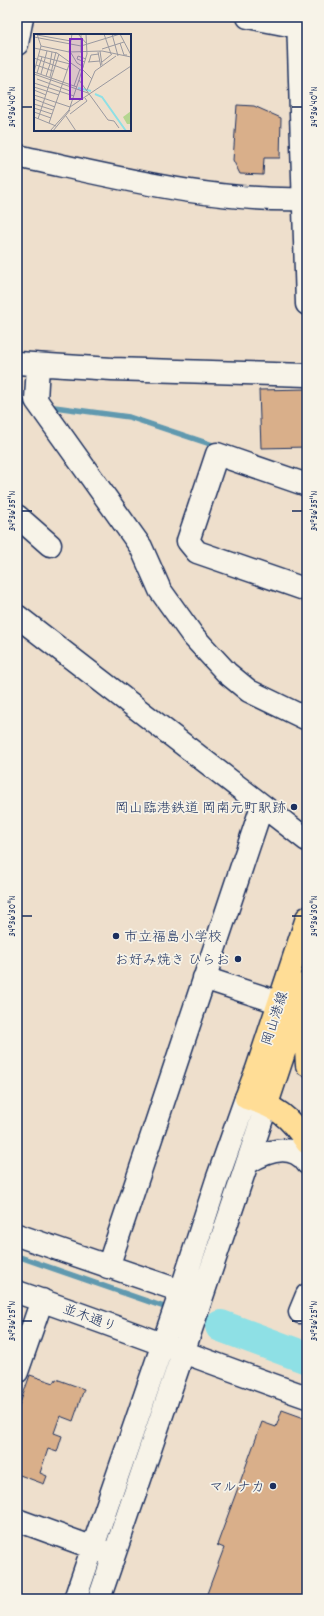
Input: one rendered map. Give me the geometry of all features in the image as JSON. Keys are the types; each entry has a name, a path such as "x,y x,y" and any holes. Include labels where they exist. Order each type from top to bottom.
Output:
{"main road":[{"name":"岡山港線","path":"295,1008 307,918"},
{"name":"岡山港線","path":"256,1101 307,983"},
{"path":"295,1008 305,1033 307,1065"},
{"path":"256,1101 286,1116 307,1143"}],"street":[{"path":"17,44 22,17"},
{"path":"248,17 299,22 306,199 307,304"},
{"path":"17,156 170,188 234,196 306,199"},
{"path":"307,375 119,370 27,364 40,406 141,547 160,590 193,636 227,673 249,691 307,719"},
{"path":"307,485 217,454 188,541 197,552 307,590"},
{"path":"17,516 50,545"},
{"path":"17,616 307,840"},
{"path":"108,1267 262,806"},
{"path":"204,978 295,1008"},
{"path":"99,1599 247,1163 256,1101"},
{"path":"75,1599 217,1180 256,1101"},
{"path":"247,1163 260,1155 275,1151 289,1150 304,1158 307,1163"},
{"path":"17,1235 108,1267 176,1304"},
{"name":"並木通り","path":"17,1292 307,1397"},
{"path":"17,1372 42,1300"},
{"path":"17,1520 114,1555"}],"building":[{"path":"237,105 254,106 281,118 280,158 264,158 263,175 240,174 233,160"},
{"path":"307,389 307,447 261,448 259,390"},
{"path":"30,1375 54,1383 56,1379 84,1389 73,1421 60,1416 54,1433 62,1436 57,1452 48,1449 40,1473 47,1476 44,1484 17,1474 17,1412"},
{"name":"マルナカ","path":"282,1410 307,1419 307,1599 205,1599 224,1548 217,1545 262,1422 276,1427"}],"waterway":[{"path":"17,402 33,404"},
{"path":"47,406 129,417 219,447"},
{"path":"17,1256 170,1309"},
{"path":"199,1319 221,1326"},
{"path":"221,1326 307,1358"}],"place":[{"name":"岡山臨港鉄道 岡南元町駅跡","path":"294,807"},
{"name":"市立福島小学校","path":"116,936"},
{"name":"お好み焼き ひらお","path":"238,959"},
{"name":"マルナカ","path":"273,1486"}]}
